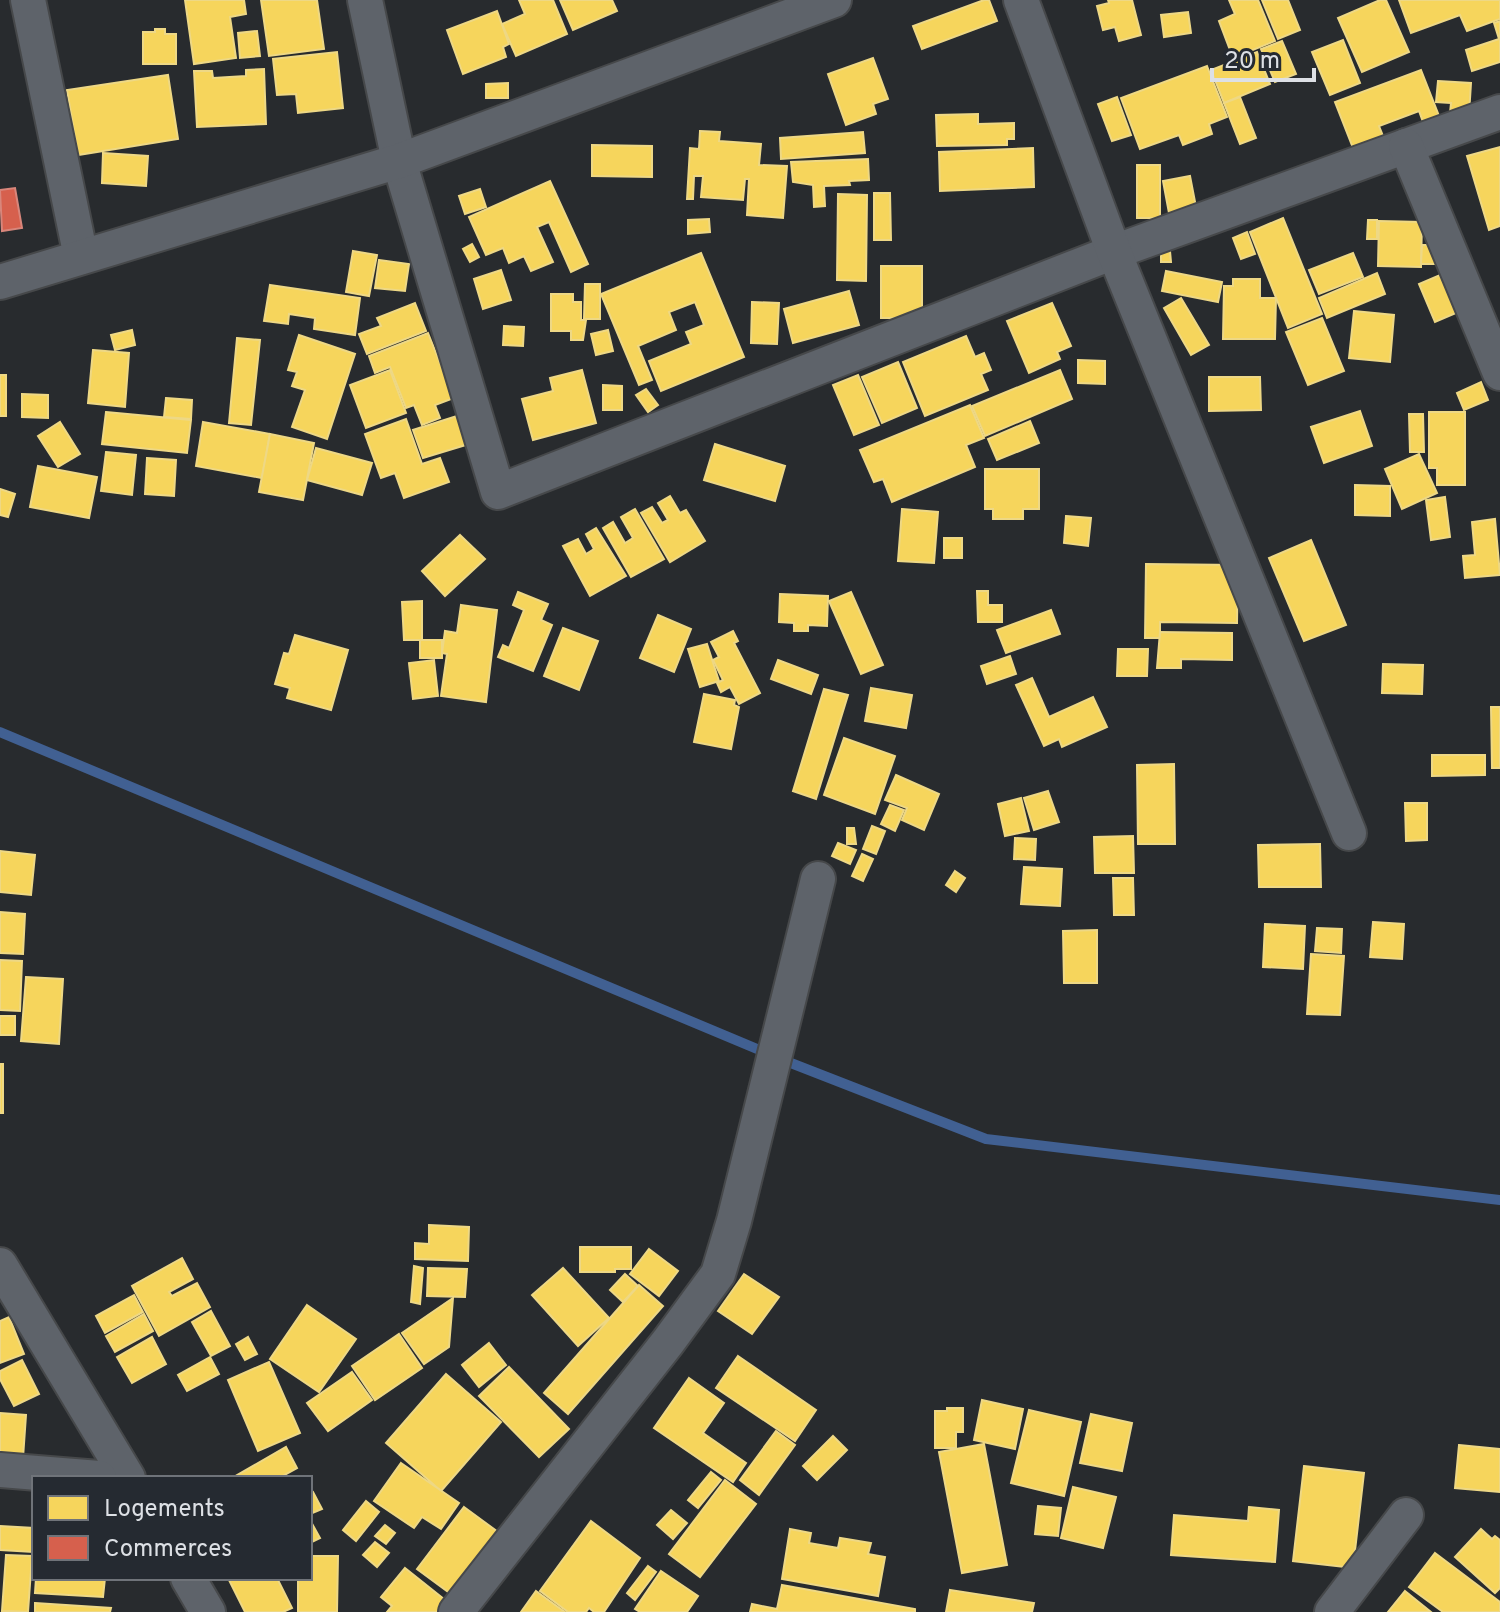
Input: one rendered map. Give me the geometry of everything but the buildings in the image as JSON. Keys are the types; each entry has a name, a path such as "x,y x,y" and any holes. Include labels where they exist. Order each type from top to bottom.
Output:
{"street":[{"path":"28,0 81,257"},
{"path":"365,0 399,161 498,492 1114,252 1500,112"},
{"path":"0,282 399,161 834,0"},
{"path":"1021,0 1114,252 1349,833"},
{"path":"1406,146 1500,373"},
{"path":"456,1612 718,1274 734,1221 818,879"},
{"path":"0,1265 127,1476"},
{"path":"0,1470 74,1476"},
{"path":"1332,1612 1406,1515"},
{"path":"189,1580 208,1612"}],"waterway":[{"path":"0,732 769,1054"},
{"path":"778,1058 986,1139 1500,1200"}]}
